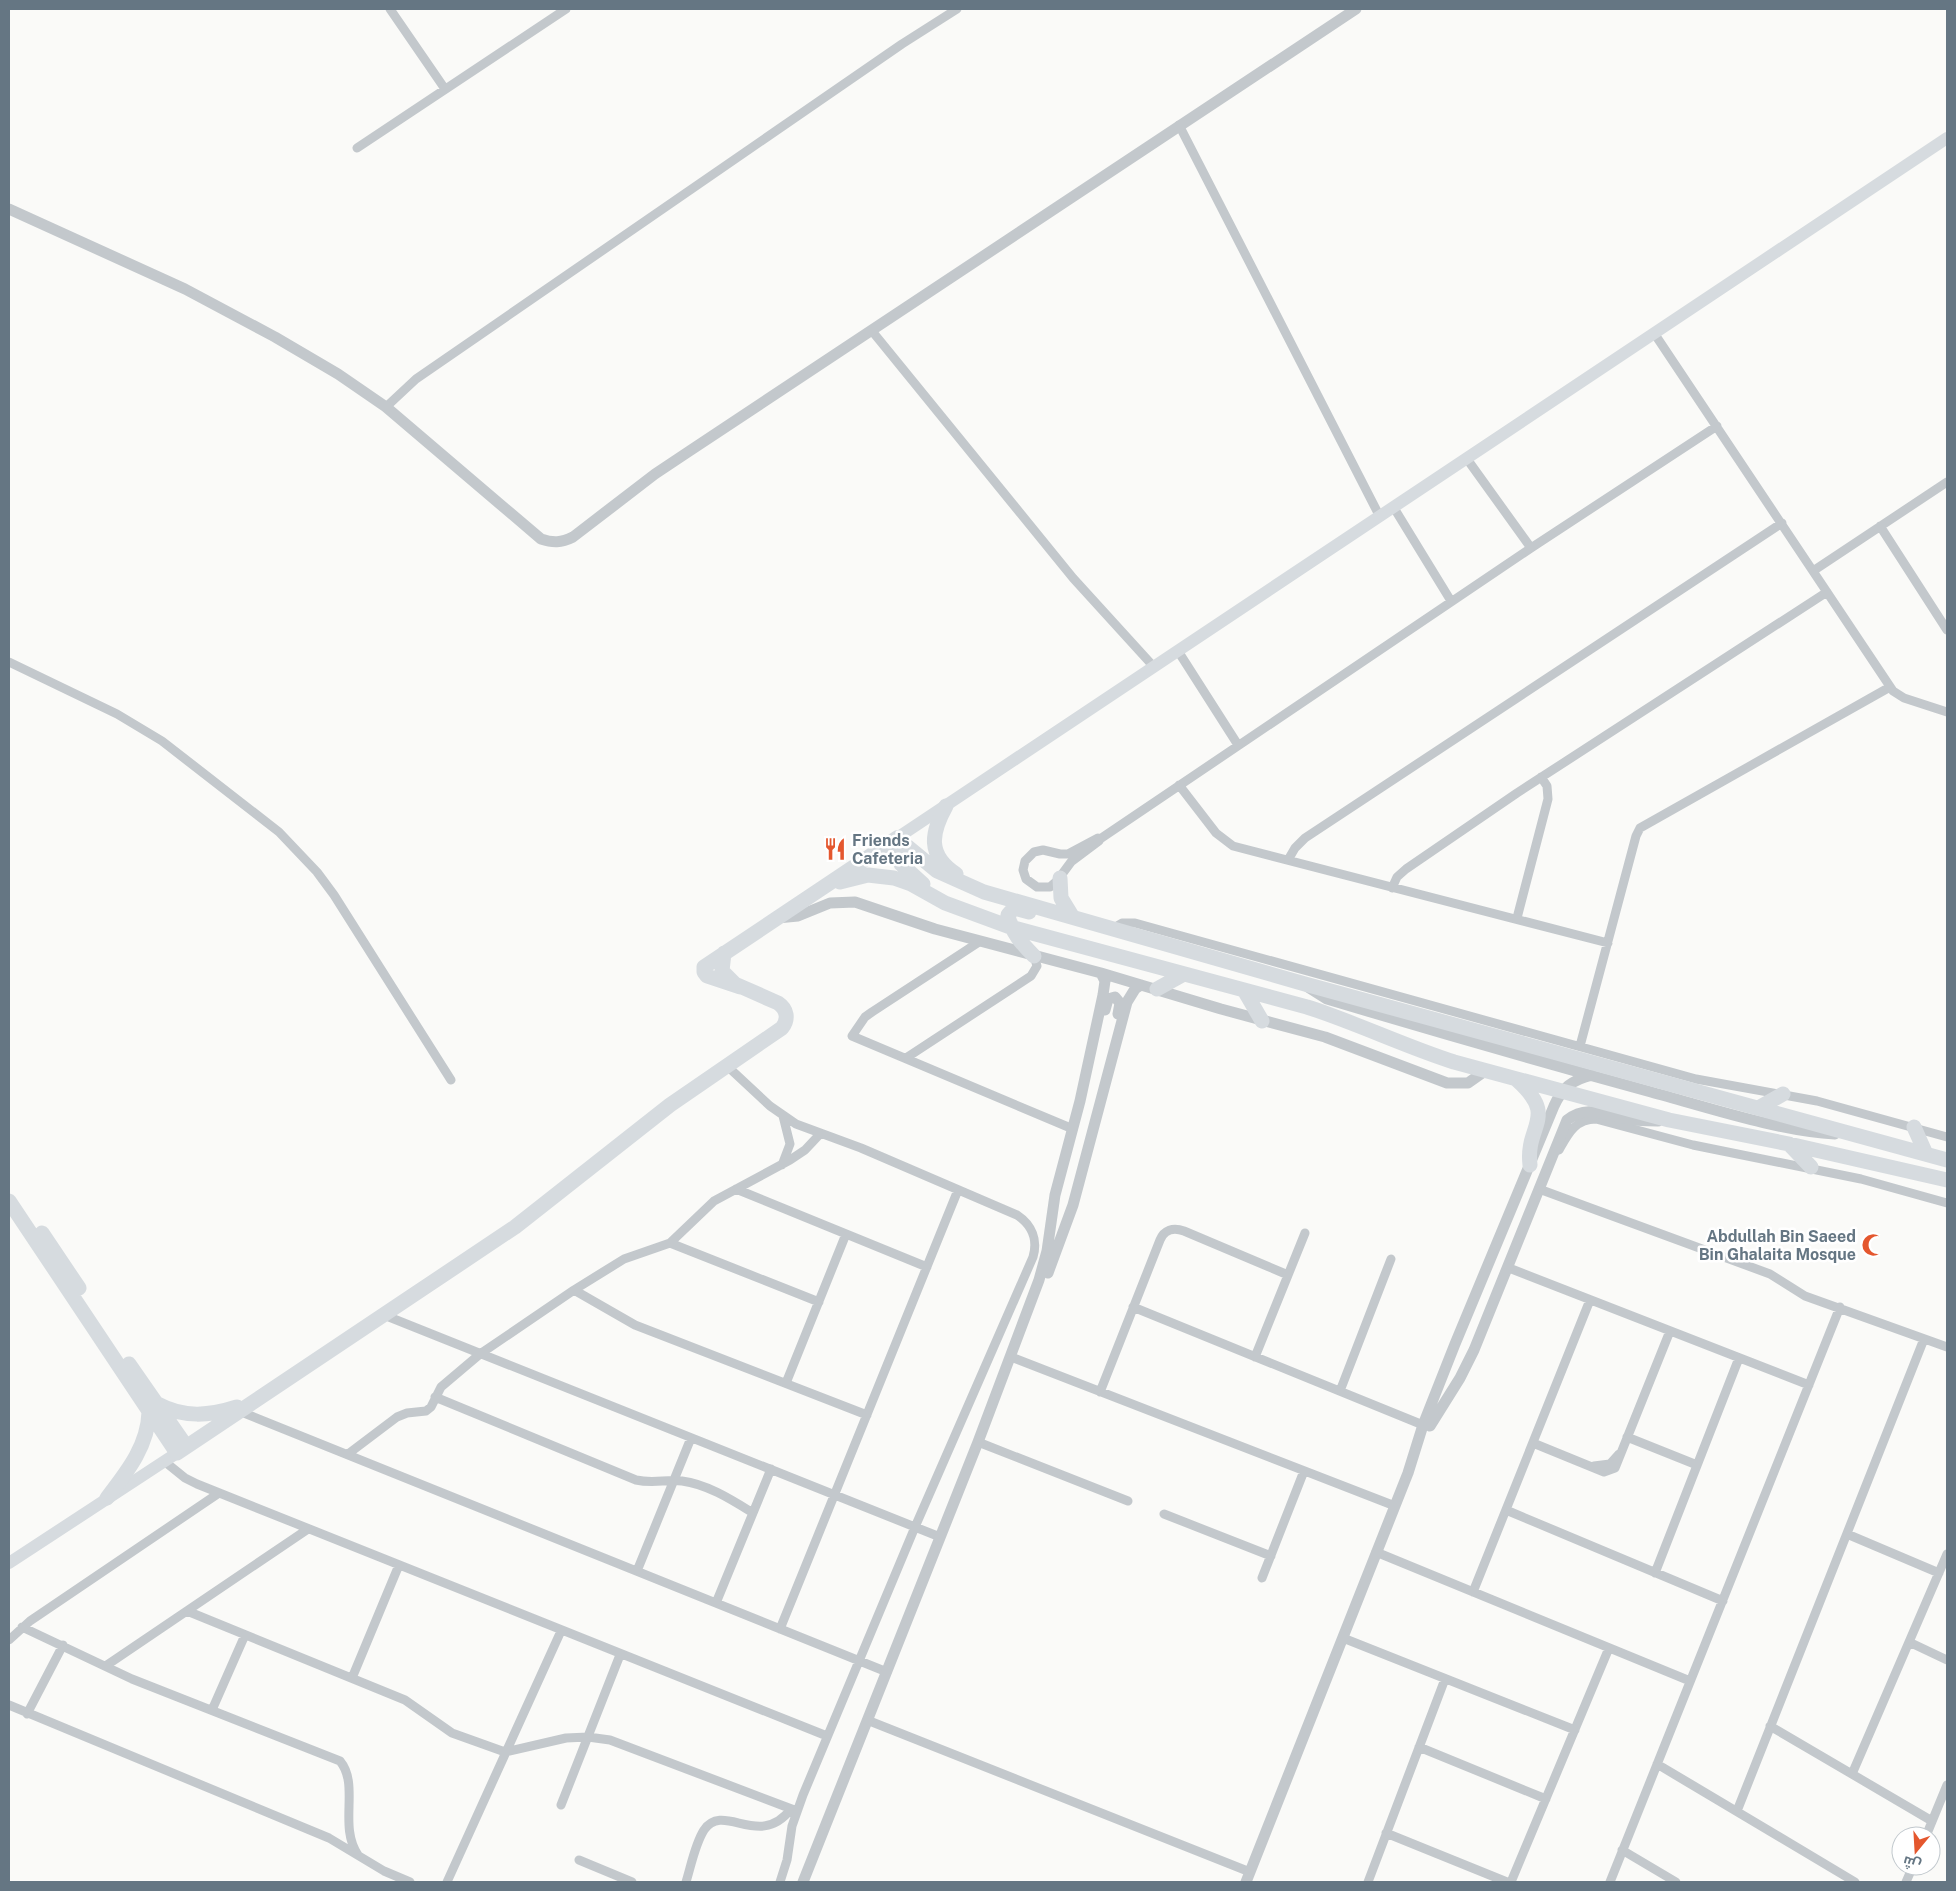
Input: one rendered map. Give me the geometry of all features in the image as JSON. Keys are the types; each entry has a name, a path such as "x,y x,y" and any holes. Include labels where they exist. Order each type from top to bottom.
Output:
{"main road":[{"path":"740,987 724,983 704,972 706,965 1947,138"},
{"path":"946,806 939,819 934,838 935,850 941,861 962,878 1021,902"},
{"path":"895,840 948,877 984,892 1305,984 1390,1001 1947,1160"},
{"path":"895,840 897,857 906,870 935,892 967,910"},
{"path":"828,885 859,876 885,876 903,880 945,903 1010,926 1330,1014 1424,1053 1485,1071 1669,1120 1789,1144 1947,1180"},
{"path":"1060,878 1061,898 1065,914"},
{"path":"1034,956 1010,926 1008,915 1014,908 1042,915 1065,914"},
{"path":"9,1563 515,1227 670,1105 726,1065 779,1031 786,1021 784,1008 778,1003 730,981 722,971 724,953"},
{"path":"1156,989 1184,974"},
{"path":"1244,990 1262,1020"},
{"path":"1516,1079 1533,1095 1538,1110 1538,1123 1529,1151 1530,1165"},
{"path":"1760,1107 1783,1094"},
{"path":"1914,1127 1926,1154"},
{"path":"1789,1144 1811,1167"},
{"path":"9,1190 31,1216 153,1408 147,1432 140,1449 123,1478 107,1498"},
{"path":"9,1201 181,1449"},
{"path":"153,1408 200,1415 219,1413 253,1402"}],"street":[{"path":"390,9 444,89"},
{"path":"357,148 566,9"},
{"path":"386,407 432,368 733,159 958,9"},
{"path":"9,209 148,271 230,312 338,374 386,407 541,539 562,542 572,537 655,474 1356,9"},
{"path":"1180,125 1380,517"},
{"path":"872,331 1073,578 1154,667"},
{"path":"1654,333 1890,687 1900,697 1947,712"},
{"path":"1100,839 1068,854 1038,850 1030,854 1025,862 1024,875 1032,886 1050,887 1060,878 1071,862 1100,839 1530,548 1716,426"},
{"path":"1467,459 1530,548"},
{"path":"1813,571 1947,482"},
{"path":"1394,508 1452,601"},
{"path":"1288,860 1295,848 1305,838 1782,523"},
{"path":"1880,526 1946,626"},
{"path":"1392,888 1397,877 1406,868 1541,777 1827,592"},
{"path":"1178,651 1238,745"},
{"path":"9,662 140,727 162,741 279,832 317,872 334,895 451,1080"},
{"path":"1580,1046 1636,836 1640,828 1890,687"},
{"path":"1517,918 1548,799 1547,786 1541,777"},
{"path":"1180,785 1216,833 1227,842 1392,888 1517,918 1608,943"},
{"path":"777,918 798,916 830,902 855,902 913,923 979,942 1101,973 1325,1037 1447,1084 1468,1083 1485,1071"},
{"path":"1112,929 1122,923 1134,923 1390,1001 1580,1046 1714,1083 1783,1094 1835,1105 1947,1137"},
{"path":"979,942 865,1017 852,1036 1073,1129"},
{"path":"906,1058 1031,976 1037,966 1034,956"},
{"path":"803,1882 1027,1317 1044,1264 1055,1195 1073,1129 1104,990 1101,973"},
{"path":"1305,984 1311,991 1327,999 1592,1076 1792,1128 1832,1134 1859,1135"},
{"path":"1027,1317 1047,1276 1070,1213 1127,1002 1131,994 1141,985"},
{"path":"1091,1048 1098,1034 1107,1002 1110,998 1115,997 1120,1003 1114,1030 1113,1053"},
{"path":"726,1065 782,1116 820,1134 861,1148 1022,1219 1033,1233 1034,1251 794,1810 780,1882"},
{"path":"867,1720 1248,1877 1408,1473 1424,1425 1530,1165 1562,1091 1570,1083 1592,1076"},
{"path":"1408,1473 1416,1460 1433,1420 1468,1364 1509,1268 1564,1124 1575,1114 1590,1111 1634,1120 1669,1120"},
{"path":"782,1116 790,1144 782,1165"},
{"path":"1546,1171 1573,1127 1590,1119 1693,1145 1811,1167 1947,1203"},
{"path":"348,1454 396,1417 408,1413 426,1411 431,1407 445,1383 480,1354 574,1290 624,1259 670,1243 706,1208 736,1189 782,1165 805,1150 820,1134"},
{"path":"736,1189 927,1267"},
{"path":"1539,1189 1770,1274 1798,1293 1947,1348"},
{"path":"780,1629 958,1190"},
{"path":"1100,1392 1161,1237 1171,1229 1184,1231 1288,1275"},
{"path":"1255,1357 1305,1233"},
{"path":"786,1383 846,1234"},
{"path":"670,1243 819,1302"},
{"path":"1340,1391 1391,1259"},
{"path":"1509,1268 1809,1385"},
{"path":"574,1290 636,1325 867,1415"},
{"path":"1473,1592 1590,1300"},
{"path":"1133,1307 1424,1425"},
{"path":"1610,1882 1840,1307"},
{"path":"384,1315 940,1537"},
{"path":"1533,1443 1594,1466 1610,1464 1620,1452 1670,1331"},
{"path":"1736,1812 1924,1339"},
{"path":"1011,1357 1395,1506"},
{"path":"1655,1573 1739,1358"},
{"path":"436,1397 636,1480 649,1483 674,1481 700,1486 753,1513"},
{"path":"240,1411 886,1672"},
{"path":"1626,1437 1697,1465"},
{"path":"637,1571 692,1438"},
{"path":"978,1442 1128,1501"},
{"path":"164,1461 185,1478 219,1493 620,1655 827,1736"},
{"path":"716,1603 771,1469"},
{"path":"1262,1578 1304,1471"},
{"path":"9,1640 22,1627 219,1493"},
{"path":"1506,1510 1723,1601"},
{"path":"1164,1514 1270,1556"},
{"path":"108,1665 308,1529"},
{"path":"1847,1534 1939,1573"},
{"path":"1376,1552 1690,1682"},
{"path":"1852,1774 1947,1554"},
{"path":"352,1678 399,1566"},
{"path":"187,1611 413,1704 452,1733 505,1752 566,1738 588,1737 624,1744 794,1810"},
{"path":"22,1627 108,1665 132,1678 340,1762 348,1774 348,1826 353,1847 358,1855"},
{"path":"447,1882 561,1631"},
{"path":"212,1710 245,1635"},
{"path":"1343,1638 1575,1730"},
{"path":"1909,1642 1947,1660"},
{"path":"27,1714 62,1645"},
{"path":"1511,1882 1609,1648"},
{"path":"561,1806 620,1655"},
{"path":"1368,1882 1445,1678"},
{"path":"9,1705 328,1838 384,1871 410,1882"},
{"path":"1770,1726 1932,1821"},
{"path":"1419,1747 1546,1800"},
{"path":"1657,1764 1855,1882"},
{"path":"1930,1826 1947,1785"},
{"path":"686,1882 702,1834 712,1823 726,1820 755,1827 766,1827 781,1820 794,1810"},
{"path":"1386,1833 1507,1882"},
{"path":"1622,1850 1676,1882"},
{"path":"579,1860 632,1882"}],"place":[{"name":"Friends Cafeteria","path":"835,849"},
{"name":"Abdullah Bin Saeed Bin Ghalaita Mosque","path":"1873,1245"}]}
